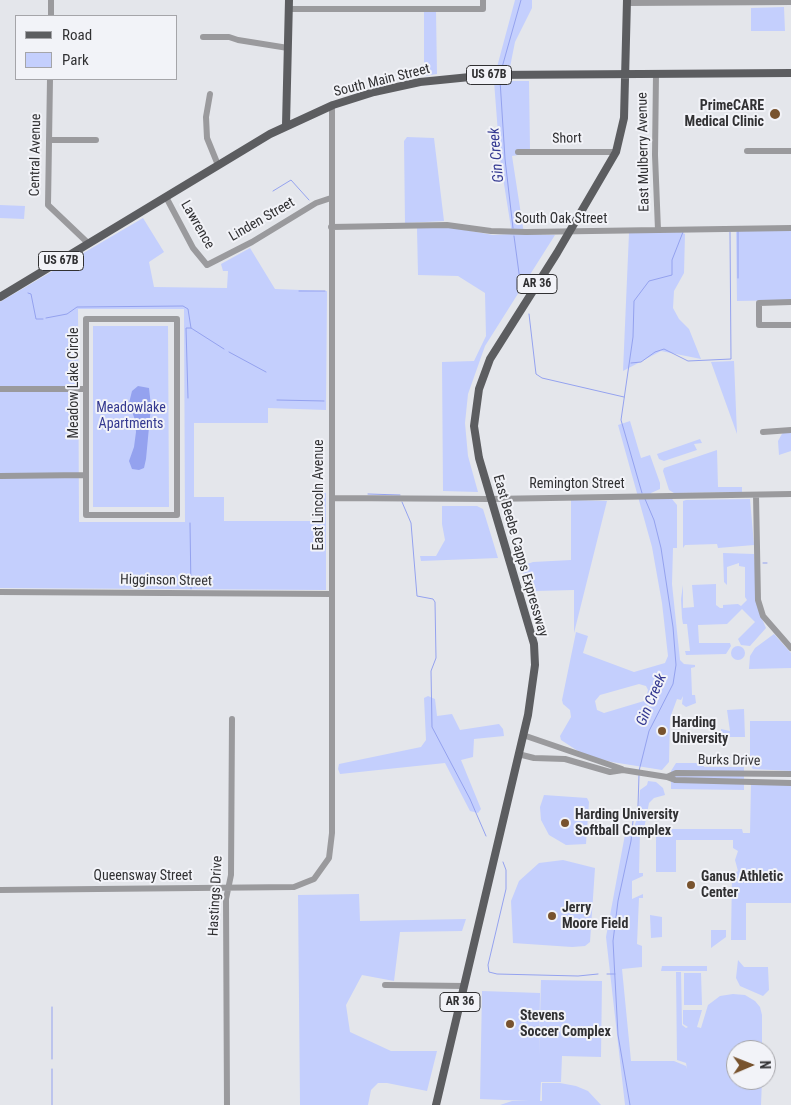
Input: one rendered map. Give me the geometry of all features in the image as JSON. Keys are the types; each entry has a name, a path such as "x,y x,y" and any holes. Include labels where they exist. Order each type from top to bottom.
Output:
{"main road":[{"path":"286,125 289,0"},
{"name":"AR 36","path":"626,2 626,73"},
{"name":"South Main Street","path":"0,297 286,125 332,105 404,85 457,77 626,73 791,73"},
{"name":"East Beebe Capps Expressway","path":"436,1105 534,685 534,644 479,458 474,426 478,389 490,358 570,232 616,152 624,118 626,73"}],"street":[{"path":"51,0 51,15"},
{"path":"371,0 371,9"},
{"path":"289,9 483,8 483,0"},
{"path":"626,2 791,2"},
{"path":"203,37 229,37 288,48"},
{"name":"East Mulberry Avenue","path":"656,74 655,155 658,230"},
{"name":"Central Avenue","path":"50,80 48,205 89,244"},
{"path":"210,94 206,117 208,138 218,165"},
{"name":"East Lincoln Avenue","path":"314,880 330,858 332,847 332,105"},
{"path":"49,140 96,140"},
{"path":"747,151 791,150"},
{"name":"Short","path":"518,152 616,152"},
{"name":"Lawrence","path":"166,197 193,248 207,265"},
{"name":"Linden Street","path":"207,265 252,242 316,203 331,198"},
{"name":"South Oak Street","path":"331,227 447,225 491,231 570,232 791,228"},
{"path":"791,302 759,303 759,325 791,325"},
{"name":"Meadow Lake Circle","path":"86,319 177,319 177,515 86,515 86,475 86,319"},
{"path":"0,389 86,389"},
{"path":"763,432 791,430"},
{"path":"0,476 86,475"},
{"name":"Remington Street","path":"332,498 490,499 791,494"},
{"path":"756,495 758,600 763,616 791,648"},
{"name":"Higginson Street","path":"0,592 332,594"},
{"name":"Hastings Drive","path":"227,1105 226,899 231,875 232,719"},
{"name":"Burks Drive","path":"523,735 623,770 675,780 791,783"},
{"name":"Burks Drive","path":"518,754 534,758 565,759 610,772 623,770"},
{"name":"Burks Drive","path":"667,777 676,773 791,774"},
{"name":"Queensway Street","path":"0,890 294,887 314,880"},
{"path":"385,985 464,986"}],"green space":[{"path":"515,0 532,0 532,8 515,42 510,67 497,67"},
{"path":"784,7 785,31 751,31 751,8"},
{"path":"424,12 436,12 437,74 424,76"},
{"path":"494,81 529,81 530,150 518,150 518,155 512,156 524,234 555,235 485,346 468,394 465,423 468,456 478,492 443,491 442,362 474,361 486,336 485,293 458,276 418,275 417,228 454,228 493,235 512,234 500,159"},
{"path":"407,137 434,138 444,221 405,223 404,141"},
{"path":"0,205 25,206 24,219 0,218"},
{"path":"143,218 164,252 149,262 154,287 227,288 228,271 223,271 221,264 250,248 275,289 327,291 326,410 268,408 268,423 194,423 194,497 224,497 224,521 322,521 323,493 326,493 326,590 0,588 0,302","holes":["78,309 184,309 185,522 79,522"]},
{"path":"736,231 791,231 791,300 737,301"},
{"path":"681,232 685,234 684,273 674,291 673,308 679,319 689,329 701,359 661,351 623,371 629,233"},
{"name":"Meadowlake Apartments","path":"93,326 168,326 169,507 93,507"},
{"path":"734,361 737,434 711,362"},
{"path":"630,421 641,458 650,455 660,483 660,489 651,493 653,499 672,499 677,505 677,548 673,548 672,584 680,660 684,664 695,665 695,667 691,668 692,695 695,695 696,703 686,707 682,704 683,696 681,700 677,699 670,718 669,762 662,770 612,762 584,755 561,740 560,736 571,717 570,710 563,704 562,700 576,632 588,636 583,653 634,672 665,663 668,656 662,603 652,547 618,425","holes":["639,684 646,686 648,690 644,701 604,713 597,710 595,701 600,695"]},
{"path":"783,432 791,432 791,451 779,455 778,441"},
{"path":"700,439 702,443 694,444 697,450 664,461 659,459 657,454"},
{"path":"717,450 718,487 742,487 742,492 674,493 669,490 663,471 664,468"},
{"path":"750,499 754,545 718,548 717,544 685,545 683,548 683,501"},
{"path":"571,500 607,501 574,633 574,590 536,591 537,605 532,603 521,566 533,562 571,560"},
{"path":"442,506 477,506 483,509 498,558 421,561 420,556 436,556 445,540 442,524"},
{"path":"723,553 754,554 760,614 766,628 750,646 741,645 738,639 755,622 742,609 727,624 698,625 699,643 730,643 731,646 726,654 686,655 685,651 690,651 687,624 683,624 682,618 681,599 683,585 683,608 694,607 692,585 716,584 716,605 720,608 723,608 723,605 738,604 741,606 747,600 745,597 745,567 739,566 739,563 727,567 727,585 724,582"},
{"path":"774,634 791,653 791,668 749,669 750,656 755,648"},
{"path":"738,646 743,648 745,653 743,658 738,660 733,658 731,653 733,648"},
{"path":"428,696 435,699 437,716 452,714 460,730 499,724 503,729 504,736 474,739 473,757 461,760 481,809 478,813 470,811 445,763 340,774 339,764 421,747 426,740 424,698"},
{"path":"744,709 745,737 721,737 721,729 730,731 727,710"},
{"path":"750,721 791,721 791,771 753,769 750,765"},
{"path":"676,763 703,763 704,767 744,767 744,790 671,789 671,771"},
{"path":"648,781 656,782 663,788 665,795 654,798 649,803 644,829 640,830 639,873 643,873 643,876 632,881 632,899 643,894 643,898 639,898 637,944 642,946 642,967 622,969 631,1061 674,1061 686,1066 687,1069 686,1063 677,1060 676,972 681,972 682,1025 686,1028 688,1027 683,1024 683,1010 702,1010 697,1027 701,1028 708,1005 720,996 745,995 755,1001 760,1007 762,1015 762,1040 726,1040 726,1090 762,1090 761,1105 625,1105 606,937 626,829 633,830 638,816 640,790 647,785"},
{"path":"751,784 791,784 791,903 746,903 746,940 731,940 732,874 738,871 735,860 738,851 733,848 733,840 676,840 676,872 656,872 656,829 742,829 743,833 750,833"},
{"name":"Harding University Softball Complex","path":"544,795 587,798 589,802 586,844 566,845 549,835 541,820 540,807"},
{"name":"Jerry Moore Field","path":"563,860 595,868 590,942 585,946 572,947 513,943 511,901 519,881 539,863"},
{"path":"359,894 360,921 466,919 462,931 400,932 394,981 362,975 346,1005 350,1032 391,1051 437,1051 427,1091 378,1083 371,1090 368,1105 300,1105 298,895"},
{"path":"650,915 662,917 662,937 651,938"},
{"path":"711,930 726,930 726,937 711,948"},
{"path":"738,960 744,967 768,967 769,990 763,996 740,986 736,978"},
{"path":"662,966 707,966 707,971 661,971"},
{"path":"684,973 701,973 702,1005 684,1005"},
{"path":"541,980 602,981 601,1057 562,1056 561,1082 541,1082 540,1101 542,1101 542,1083 560,1083 576,1086 588,1091 601,1105 500,1105 512,1101 529,1101 480,1099 482,991 540,993 539,1056"}],"water":[{"path":"138,386 149,388 151,406 146,459 144,468 139,470 132,469 129,461 134,447 136,432 135,420 129,403 132,391"}],"waterway":[{"name":"Gin Creek","path":"501,71 521,0"},
{"name":"Gin Creek","path":"500,80 505,159 513,228"},
{"path":"273,191 291,180 309,200"},
{"path":"738,231 738,278"},
{"path":"642,493 621,420 633,337 634,301 649,281 672,275 672,260 683,232"},
{"path":"631,363 641,362 655,352 664,349 688,361 731,359 730,232"},
{"name":"Gin Creek","path":"514,236 521,288"},
{"path":"299,291 325,291"},
{"path":"28,293 31,294 36,319 43,319"},
{"path":"46,318 67,314 77,307 183,306 188,309 191,328"},
{"name":"Gin Creek","path":"529,314 536,374 542,378 624,397"},
{"path":"188,398 186,328 191,328 224,349"},
{"path":"229,352 266,372"},
{"path":"277,400 324,401"},
{"path":"368,494 400,495"},
{"name":"Gin Creek","path":"639,771 649,731 673,684 676,665 673,627 661,548 654,520 645,499"},
{"path":"402,502 411,523 417,596 433,599 435,602 436,658 431,671 432,727 470,799 486,836"},
{"path":"190,523 191,589"},
{"name":"Gin Creek","path":"630,1105 618,1035 613,941 618,901 631,841 633,821 638,806 639,775"},
{"path":"503,862 506,870 506,889 488,965 489,972 497,974 578,976 598,974"},
{"name":"Gin Creek","path":"607,974 615,974"},
{"path":"52,1007 52,1059"},
{"path":"52,1069 52,1105"}],"place":[{"name":"PrimeCARE Medical Clinic","path":"775,114"},
{"name":"Harding University","path":"662,731"},
{"name":"Harding University Softball Complex","path":"565,823"},
{"name":"Ganus Athletic Center","path":"691,885"},
{"name":"Jerry Moore Field","path":"552,916"},
{"name":"Stevens Soccer Complex","path":"510,1024"}]}
